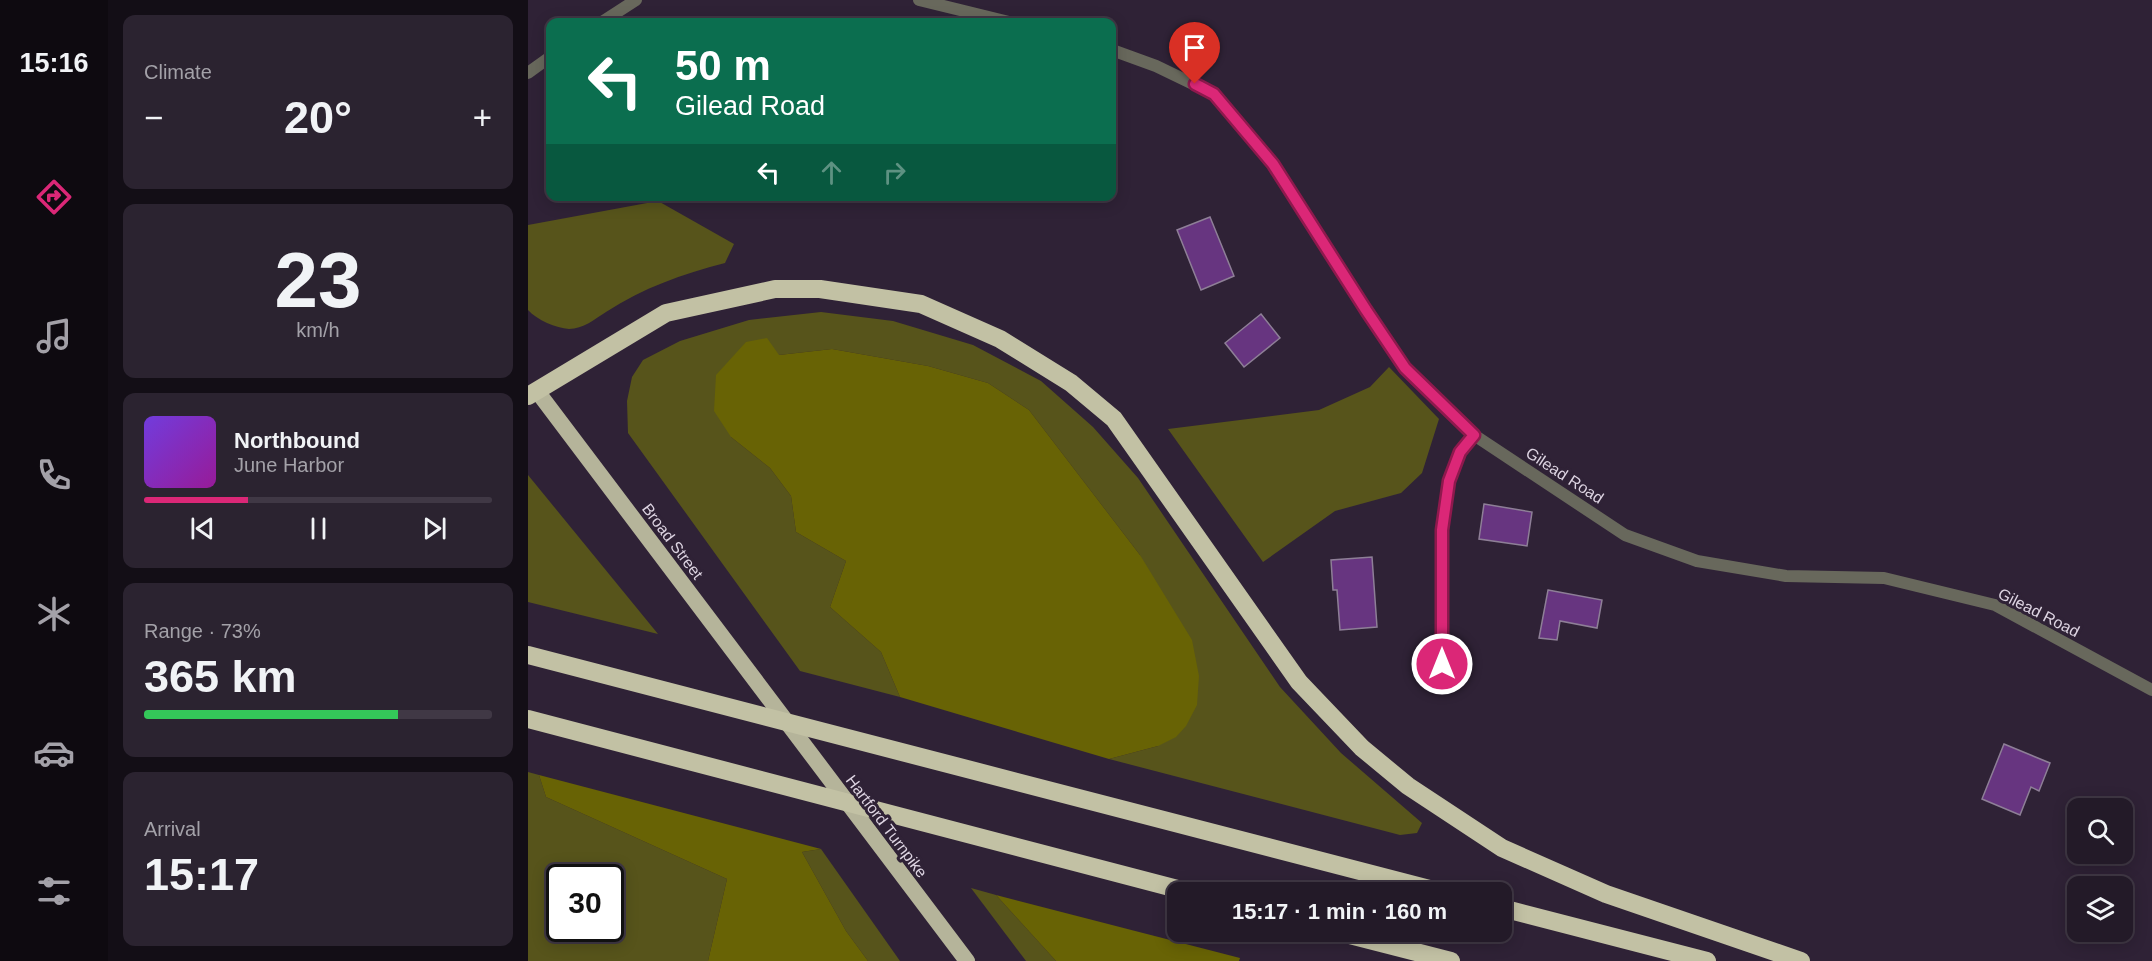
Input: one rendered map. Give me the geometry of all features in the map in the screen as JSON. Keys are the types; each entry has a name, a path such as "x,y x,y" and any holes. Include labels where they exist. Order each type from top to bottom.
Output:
{"highway":[{"path":"532,393 666,313 775,289 820,289 921,304 990,335 1071,383 1114,419 1299,682 1362,748 1408,786 1512,853 1606,894 1801,961"},
{"name":"Broad Street","path":"532,393 780,712"},
{"path":"528,655 1402,882"},
{"name":"Hartford Turnpike","path":"780,712 967,961"},
{"path":"528,719 1167,886"},
{"path":"1512,911 1707,961"},
{"path":"1377,942 1451,961"}],"street":[{"path":"608,18 636,0"},
{"path":"919,0 993,18"},
{"name":"Gilead Road","path":"1116,51 1155,66 1214,94 1273,164 1405,368 1474,435 1626,535 1697,561 1786,576 1884,578 1995,605 2152,690"},
{"path":"528,73 546,60"},
{"path":"1442,664 1442,530 1449,481 1460,452 1474,435"}],"shaded area":[{"path":"658,201 734,244 725,263 678,277 649,289 574,329 553,325 536,317 528,310 528,225"},
{"path":"821,312 893,321 973,345 1041,381 1093,427 1138,478 1280,687 1341,753 1422,823 1417,833 1400,835 1109,759 1158,746 1140,555 1029,410 988,383 928,366 832,349 779,355 731,437 770,468 791,496 796,532 846,561 830,607 881,652 900,697 800,671 628,433 627,401 632,377 643,360 680,341 749,320"},
{"path":"767,338 779,355 832,349 928,366 988,383 1029,410 1140,555 1192,640 1199,676 1197,705 1186,726 1176,737 1158,746 1109,759 900,697 881,652 830,607 846,561 796,532 791,496 770,468 731,437 714,411 716,375 746,342"},
{"path":"1389,367 1439,419 1422,473 1401,493 1335,511 1263,562 1168,429 1319,410 1370,387"},
{"path":"528,475 658,634 528,602"},
{"path":"528,772 539,775 546,797 727,879 708,961 528,961"},
{"path":"539,775 821,849 802,852 846,931 868,961 708,961 727,879 546,797"},
{"path":"821,849 900,961 868,961 846,931 802,852"},
{"path":"971,888 996,895 1056,961 1026,961"},
{"path":"996,895 1167,939 1167,942 1178,942 1240,958 1239,961 1056,961"}],"building":[{"path":"1210,217 1234,276 1201,290 1177,230"},
{"path":"1261,314 1280,338 1244,367 1225,343"},
{"path":"1484,504 1532,512 1527,546 1479,539"},
{"path":"1372,557 1377,627 1340,630 1337,590 1333,590 1331,560"},
{"path":"1548,590 1602,600 1597,628 1560,621 1557,640 1539,638"},
{"path":"2004,744 2050,763 2039,791 2031,787 2020,815 1982,799"}],"route":[{"path":"1195,84 1214,94 1273,164 1405,368 1474,435 1460,452 1449,481 1442,530 1442,664"}]}
